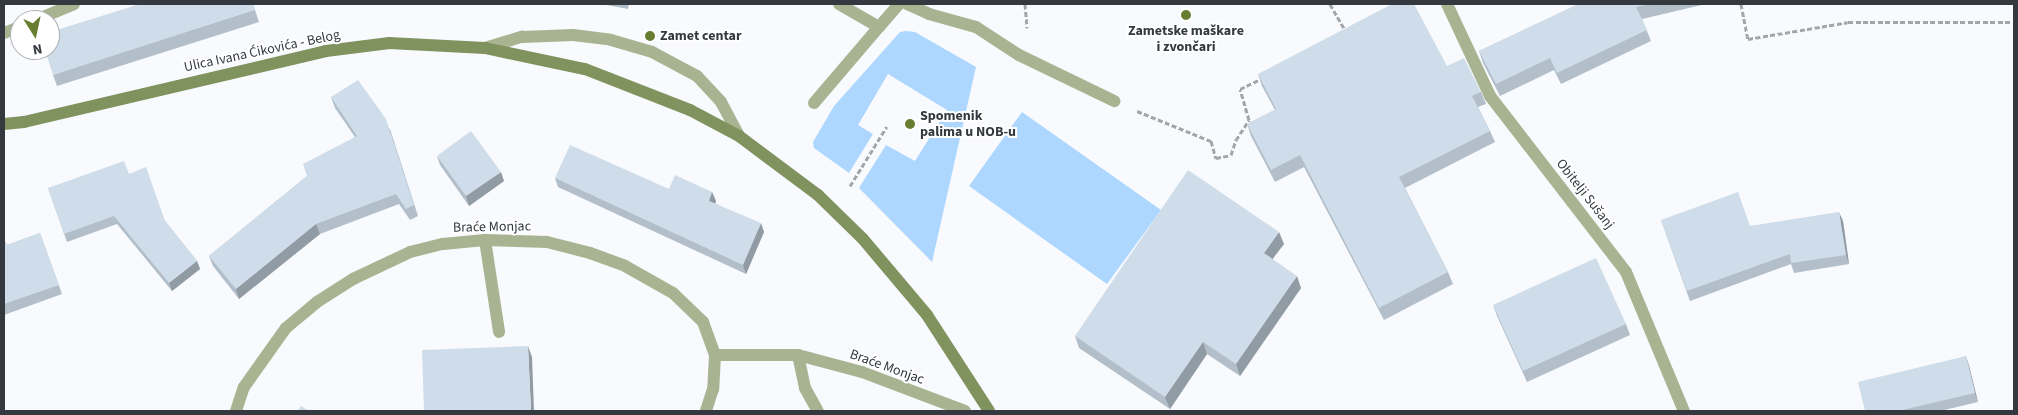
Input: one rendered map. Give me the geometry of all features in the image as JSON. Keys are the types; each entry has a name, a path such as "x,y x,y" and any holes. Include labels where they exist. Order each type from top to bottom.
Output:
{"main road":[{"name":"Ulica Ivana Ćikovića - Belog","path":"4,124 24,122 326,51 389,43 485,48 585,69 690,110 739,136 818,195 863,239 927,315 988,411"}],"street":[{"path":"60,10 74,4"},
{"path":"839,4 879,27"},
{"path":"814,103 899,4"},
{"path":"907,4 929,14 976,27 1019,55 1114,102"},
{"name":"Obitelji Sušanj","path":"1447,4 1490,96 1626,272 1684,411"},
{"path":"485,48 522,37 573,35 611,40 652,52 697,76 721,102 739,136"},
{"path":"485,240 499,332"},
{"name":"Braće Monjac","path":"236,411 244,387 286,328 317,302 353,279 410,252 443,244 485,240 547,242 626,266 673,293 693,310 703,322 715,355 798,355 862,372 965,411"},
{"path":"706,411 713,389 715,355"},
{"path":"798,355 805,388 818,411"}],"path":[{"path":"1330,4 1349,37"},
{"path":"1741,4 1748,39 1848,22 2014,22"},
{"path":"1114,102 1211,141 1216,158 1231,155 1236,140 1249,120 1240,89 1267,76"},
{"path":"850,186 887,126"}],"shaded area":[{"path":"900,32 915,32 976,67 932,262 859,188 886,145 915,161 947,110 888,74 858,125 873,134 849,173 814,148 813,142 834,106"},
{"path":"1022,112 1161,210 1107,284 969,186"}],"building":[{"path":"140,4 253,4 255,10 53,75 48,60 60,60 60,29"},
{"path":"1392,4 1414,4 1447,66 1464,58 1481,92 1472,96 1490,131 1399,177 1448,272 1379,308 1300,155 1271,170 1247,124 1276,109 1258,74"},
{"path":"1579,4 1651,4 1636,7 1647,30 1557,73 1550,58 1496,84 1479,51"},
{"path":"358,80 386,119 414,205 406,209 396,194 316,224 236,289 209,256 307,176 303,164 357,136 331,97"},
{"path":"471,131 501,172 466,196 437,156"},
{"path":"570,145 669,189 675,175 712,192 709,201 761,223 743,265 555,178"},
{"path":"124,161 129,174 146,167 165,221 197,261 169,283 114,216 64,234 48,188"},
{"path":"1188,170 1279,232 1264,253 1297,276 1236,364 1203,342 1165,397 1075,336"},
{"path":"1738,192 1750,226 1839,212 1846,255 1791,263 1790,254 1687,291 1661,220"},
{"path":"40,233 59,285 4,304 4,239 7,245"},
{"path":"1596,258 1626,324 1523,371 1493,305"},
{"path":"528,346 531,411 424,411 422,350"},
{"path":"1966,356 1975,393 1898,411 1865,411 1858,382"},
{"path":"301,406 309,411 298,411"}],"place":[{"name":"Zametske maškare i zvončari","path":"1186,15"},
{"name":"Zamet centar","path":"650,36"},
{"name":"Spomenik palima u NOB-u","path":"910,124"}]}
